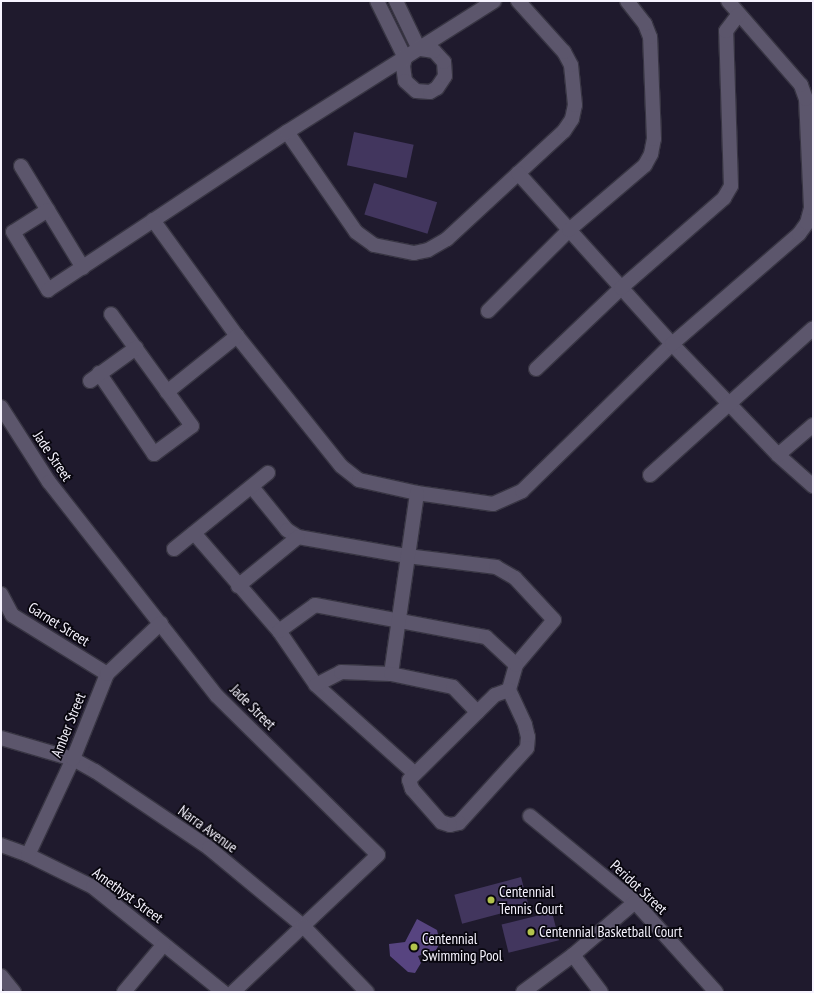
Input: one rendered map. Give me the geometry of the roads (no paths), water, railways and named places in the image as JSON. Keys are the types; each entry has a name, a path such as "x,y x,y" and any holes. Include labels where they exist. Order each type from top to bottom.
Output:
{"street":[{"path":"378,1 405,58 403,74 410,87 423,92 437,88 445,76 444,62 434,51 419,49"},
{"path":"396,1 419,49"},
{"path":"48,210 13,232 48,290 287,132 494,1"},
{"path":"287,132 356,232 374,245 414,252 428,250 447,239 564,131 572,119 575,105 571,66 564,52 518,1"},
{"path":"488,311 569,230 645,165 651,154 654,139 650,37 645,24 627,1"},
{"path":"153,220 236,336 340,466 359,480 417,493 493,504 522,491 672,344 799,234 807,223 812,208 810,98 801,85 728,1"},
{"path":"536,369 621,288 724,198 731,186 726,32 739,14"},
{"path":"21,166 83,268"},
{"path":"518,173 672,344 778,455 813,486"},
{"path":"111,314 136,348 167,392 192,426 154,454 94,377 136,348"},
{"path":"650,475 729,402 813,328"},
{"path":"167,392 236,336"},
{"name":"Jade Street","path":"1,407 49,482 217,696 378,855 233,992"},
{"path":"778,455 813,425"},
{"path":"174,549 268,473"},
{"path":"252,487 287,530 298,537 407,556 496,567 515,578 554,620 516,665 509,690 525,725 527,748 459,823 450,825 441,822 412,789 409,780 414,773 495,695 509,690"},
{"path":"391,674 417,493"},
{"path":"194,532 238,586 279,631 316,685 414,773"},
{"path":"238,586 298,537"},
{"name":"Garnet Street","path":"1,594 6,616 107,674"},
{"path":"279,631 315,604 486,636 516,665"},
{"name":"Amber Street","path":"28,855 73,759 107,674 160,623"},
{"path":"316,685 341,672 391,674 453,688 477,712"},
{"name":"Narra Avenue","path":"1,738 73,759 95,771 209,848 303,926 367,992"},
{"name":"Peridot Street","path":"530,816 635,902 716,992"},
{"name":"Amethyst Street","path":"1,846 28,855 93,888 223,992"},
{"path":"523,992 573,955 635,902"},
{"path":"124,992 164,944"},
{"path":"573,955 601,992"},
{"path":"1,976 14,992"}],"place":[{"name":"Centennial Tennis Court","path":"491,900"},
{"name":"Centennial Basketball Court","path":"531,932"},
{"name":"Centennial Swimming Pool","path":"414,947"}]}
